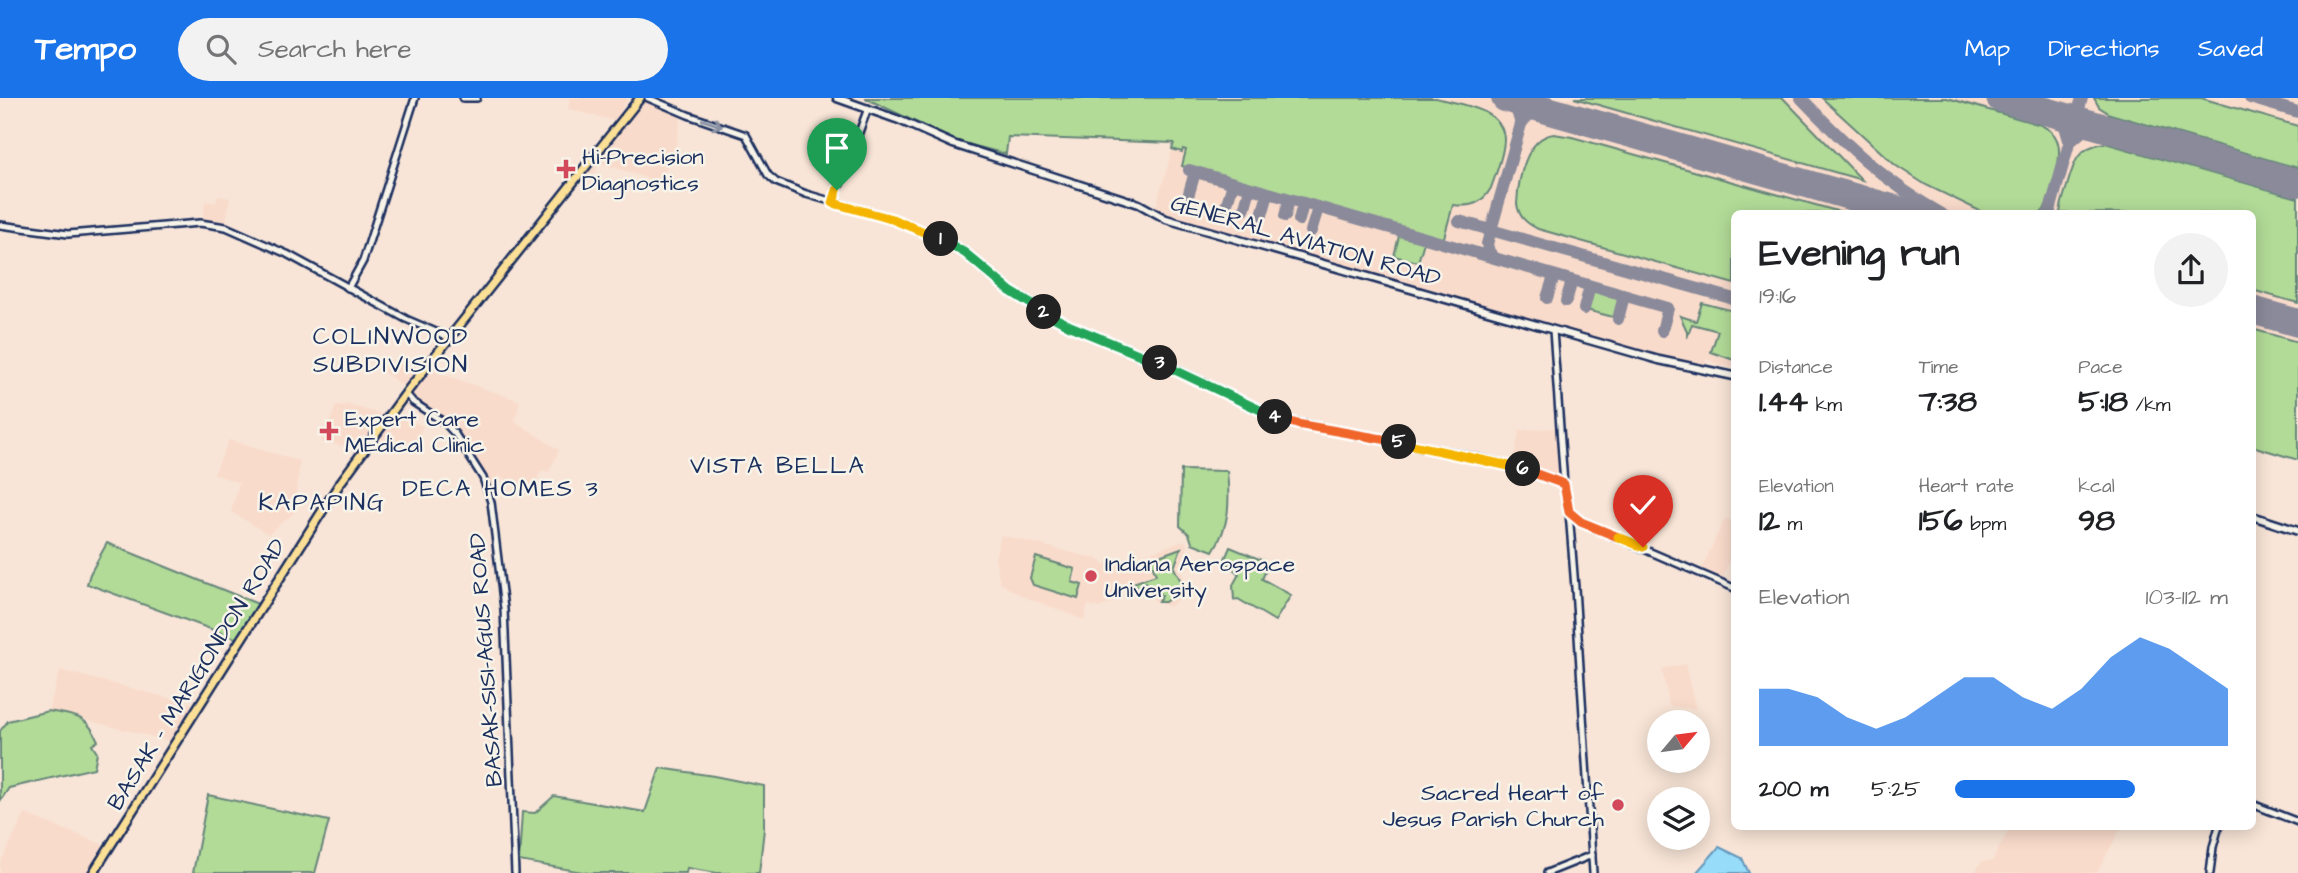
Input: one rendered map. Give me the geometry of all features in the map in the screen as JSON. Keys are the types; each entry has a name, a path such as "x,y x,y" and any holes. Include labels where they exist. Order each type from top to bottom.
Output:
{"main road":[{"name":"BASAK - MARIGONDON ROAD","path":"93,873 340,483 406,394 439,357 450,338 640,98"},
{"name":"GENERAL AVIATION ROAD","path":"837,98 868,108 953,144 1139,204 1166,219 1659,360 1731,375"},
{"path":"2256,517 2298,531"}],"street":[{"path":"348,288 363,261 415,98"},
{"path":"463,98 477,98"},
{"path":"648,98 746,135 768,175 789,188 892,219 948,242 1010,291 1057,319 1173,368 1281,420 1479,458 1520,468 1564,484"},
{"path":"833,203 868,108"},
{"path":"0,225 68,234 200,223 226,227 287,254 406,319 450,338"},
{"path":"1553,330 1564,484 1569,512 1594,873"},
{"name":"BASAK-SISI-AGUS ROAD","path":"406,394 455,434 483,478 491,502 504,609 515,873"},
{"path":"1569,512 1581,522 1731,588"},
{"path":"1570,526 1581,522"},
{"path":"2256,806 2298,822"},
{"path":"2210,873 2218,830"},
{"path":"1547,873 1592,855"}],"shaded area":[{"path":"570,98 628,98 615,121 568,109"},
{"path":"645,98 681,117 674,155 659,182 600,163 591,181 583,175"},
{"path":"865,98 2298,98 2298,460 2256,447 2256,210 1731,210 1731,367 1707,359 1704,366 1670,360 1169,216 1155,209 1174,143 1008,137 1006,154 956,141"},
{"path":"217,196 230,198 226,223 203,219 205,201 216,203"},
{"path":"405,358 420,369 405,387 383,372 390,363 397,367"},
{"path":"430,370 520,401 515,421 559,450 549,472 542,470 530,492 499,476 491,490 452,428 415,401 411,394"},
{"path":"345,404 386,415 359,449 322,442 336,405"},
{"path":"393,414 423,426 412,450 401,449 378,436"},
{"path":"1557,428 1561,479 1513,466 1519,430"},
{"path":"229,440 300,461 294,513 268,534 231,512 239,483 214,474"},
{"path":"1725,518 1731,521 1731,554 1722,580 1701,570"},
{"name":"Indiana Aerospace University","path":"1001,535 1098,559 1104,564 1186,540 1188,546 1180,570 1190,590 1169,607 1155,601 1133,583 1130,583 1128,588 1117,584 1113,602 1099,608 1088,605 1084,620 1022,596 1000,583 995,558"},
{"path":"1685,664 1696,709 1669,706 1662,669"},
{"path":"60,670 196,705 174,742 48,711"},
{"path":"25,814 105,845 87,873 0,873 0,863"},
{"path":"2009,830 2120,830 2097,873 1974,873 1982,861 1992,861"}],"green space":[{"path":"865,98 1436,98 1467,105 1488,114 1502,129 1504,145 1491,188 1484,198 1475,203 1453,205 1443,241 1182,166 1186,150 1183,149 1182,152 1172,149 1174,143 1008,137 1006,154 956,141"},
{"path":"1574,98 1783,98 1862,180"},
{"path":"1822,98 1947,98 2041,125 2054,135 2059,147 2056,175 2044,210 1978,210 1926,185 1895,165"},
{"path":"2094,98 2201,98 2298,126 2298,168 2110,114 2099,107"},
{"path":"1554,134 1572,137 1833,210 1731,210 1731,283 1538,229 1527,222 1519,213 1517,204 1519,183 1530,151 1544,137"},
{"path":"2105,143 2298,198 2298,303 2256,291 2256,210 2061,210 2078,157 2096,145"},
{"path":"1399,236 1424,242 1418,262 1394,256"},
{"path":"1592,289 1620,298 1617,318 1586,310"},
{"path":"1702,303 1731,310 1731,359 1711,352 1718,331 1692,324 1687,338 1687,331 1680,316 1696,321"},
{"path":"2256,330 2298,342 2298,460 2256,447"},
{"path":"1181,470 1227,471 1226,522 1213,551 1192,543 1189,534 1180,526"},
{"path":"107,543 258,604 238,639 87,584"},
{"path":"1230,547 1269,563 1262,579 1291,595 1275,621 1238,599 1234,600 1233,585 1239,574 1224,561"},
{"path":"1181,548 1174,568 1184,587 1165,602 1158,602 1162,596 1146,582 1140,588 1133,583 1156,575 1151,561 1148,560"},
{"path":"1036,557 1075,569 1072,582 1082,585 1078,599 1033,585 1030,578"},
{"path":"48,711 79,718 94,732 98,741 92,745 97,753 94,768 9,788 0,801 0,731 8,721"},
{"path":"660,768 764,786 764,829 759,873 717,873 687,868 686,873 588,873 519,861 522,812 535,813 554,796 645,812"},
{"path":"208,795 329,821 315,873 193,873"}],"water":[{"path":"1719,847 1742,858 1749,873 1696,873"}],"taxiway":[{"path":"1504,98 1516,108 1521,124"},
{"path":"1801,98 1867,162 1903,190 1935,210"},
{"path":"2050,210 2082,98"},
{"path":"2250,98 2298,112"},
{"path":"1495,258 1489,252 1487,244 1521,124 1534,113 1552,111"},
{"path":"2051,113 2064,123 2069,140"},
{"path":"2071,141 2085,129 2101,127"},
{"path":"1189,170 1668,308 1662,331"},
{"path":"1189,193 1195,172"},
{"path":"1226,206 1233,184"},
{"path":"1244,210 1250,189"},
{"path":"1262,215 1268,194"},
{"path":"1285,216 1289,200"},
{"path":"1299,220 1303,204"},
{"path":"1311,231 1318,208"},
{"path":"1459,221 1731,298"},
{"path":"1547,298 1554,276"},
{"path":"1566,301 1572,281"},
{"path":"1584,309 1590,286"},
{"path":"1618,319 1624,296"}],"runway":[{"path":"1505,98 1899,210"},
{"path":"2000,98 2298,183"},
{"path":"2256,311 2298,323"}],"place":[{"name":"Hi-Precision Diagnostics","path":"566,169"},
{"name":"Expert Care MEdical Clinic","path":"329,431"},
{"name":"Indiana Aerospace University","path":"1091,576"},
{"name":"Sacred Heart of Jesus Parish Church","path":"1618,805"}],"district":[{"name":"COLINWOOD SUBDIVISION","path":"391,350"},
{"name":"VISTA BELLA","path":"778,465"},
{"name":"DECA HOMES 3","path":"501,488"},
{"name":"KAPAPING","path":"322,502"}],"route":[{"path":"837,190 833,203 892,219 948,242 1010,291 1070,326 1173,368 1281,420 1479,458 1551,478 1564,484 1569,512 1581,522 1643,547"}]}
